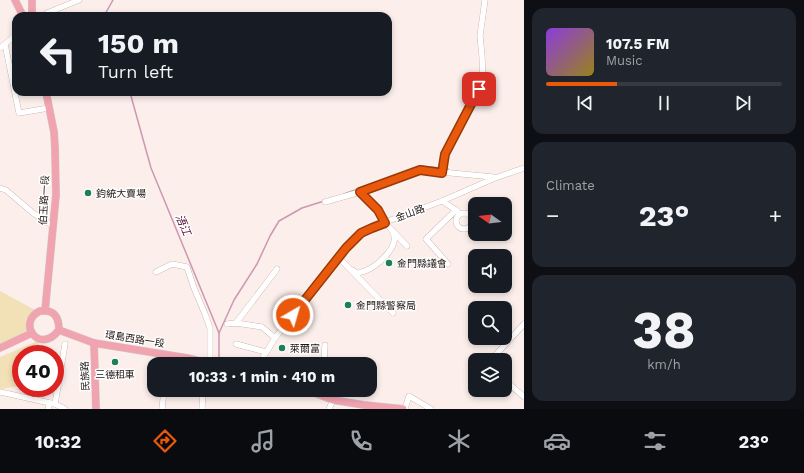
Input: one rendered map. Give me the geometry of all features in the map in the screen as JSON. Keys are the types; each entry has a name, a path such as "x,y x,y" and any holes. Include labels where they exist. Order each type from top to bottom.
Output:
{"main road":[{"path":"14,0 21,12"},
{"path":"32,0 32,12"},
{"name":"伯玉路一段","path":"45,310 56,195 55,148 47,96"},
{"path":"45,310 53,313 59,324 59,330 49,339 44,340 35,337 30,329 33,316 36,313 45,310"},
{"name":"環島西路一段","path":"59,330 94,343 176,357"},
{"path":"0,348 32,333"},
{"name":"民族路","path":"94,343 97,409"},
{"path":"329,397 333,400 364,406 404,409"}],"street":[{"path":"50,12 80,0"},
{"path":"442,173 445,154 483,82 480,36 485,0"},
{"path":"0,48 12,38"},
{"path":"5,44 12,78"},
{"path":"16,96 19,113 49,108"},
{"name":"金山路","path":"263,357 275,338 338,258 361,233 495,178 524,168"},
{"path":"325,202 360,192 420,170 495,178"},
{"path":"0,188 6,190 33,213 53,226"},
{"path":"360,192 378,210 385,223 392,231 408,246"},
{"path":"442,201 458,212 426,239 448,264"},
{"path":"350,270 359,273 369,270 382,260 391,249 395,237 392,231"},
{"path":"338,258 393,313"},
{"path":"156,272 172,264 187,268 210,328 210,357"},
{"path":"236,323 277,269"},
{"path":"227,324 236,323 262,327 275,338"},
{"path":"497,353 524,324"},
{"path":"51,406 65,344"},
{"path":"236,344 266,352"},
{"path":"324,357 325,345"},
{"path":"512,386 524,397"},
{"path":"0,392 65,409"},
{"path":"404,409 409,396 431,409"},
{"path":"162,409 163,397"},
{"path":"202,409 203,397"},
{"path":"329,409 333,400"}],"shaded area":[{"path":"0,291 35,310 26,321 27,331 24,335 0,346"},
{"path":"38,341 39,345 28,345"},
{"path":"12,352 12,387 0,389 0,357"}],"waterway":[{"name":"浯江","path":"106,12 113,0"},
{"name":"浯江","path":"131,96 151,168 219,333 219,357"},
{"path":"344,194 422,166 448,169"},
{"path":"219,333 234,300 257,264 279,221 302,208 324,201"}],"place":[{"name":"鈞統大賣場","path":"88,193"},
{"name":"金門縣議會","path":"389,263"},
{"name":"金門縣警察局","path":"348,305"},
{"name":"萊爾富","path":"282,348"},
{"name":"三德租車","path":"115,362"}],"route":[{"path":"293,315 346,248 361,233 385,223 378,210 360,192 420,170 442,173 445,154 479,89"}]}
